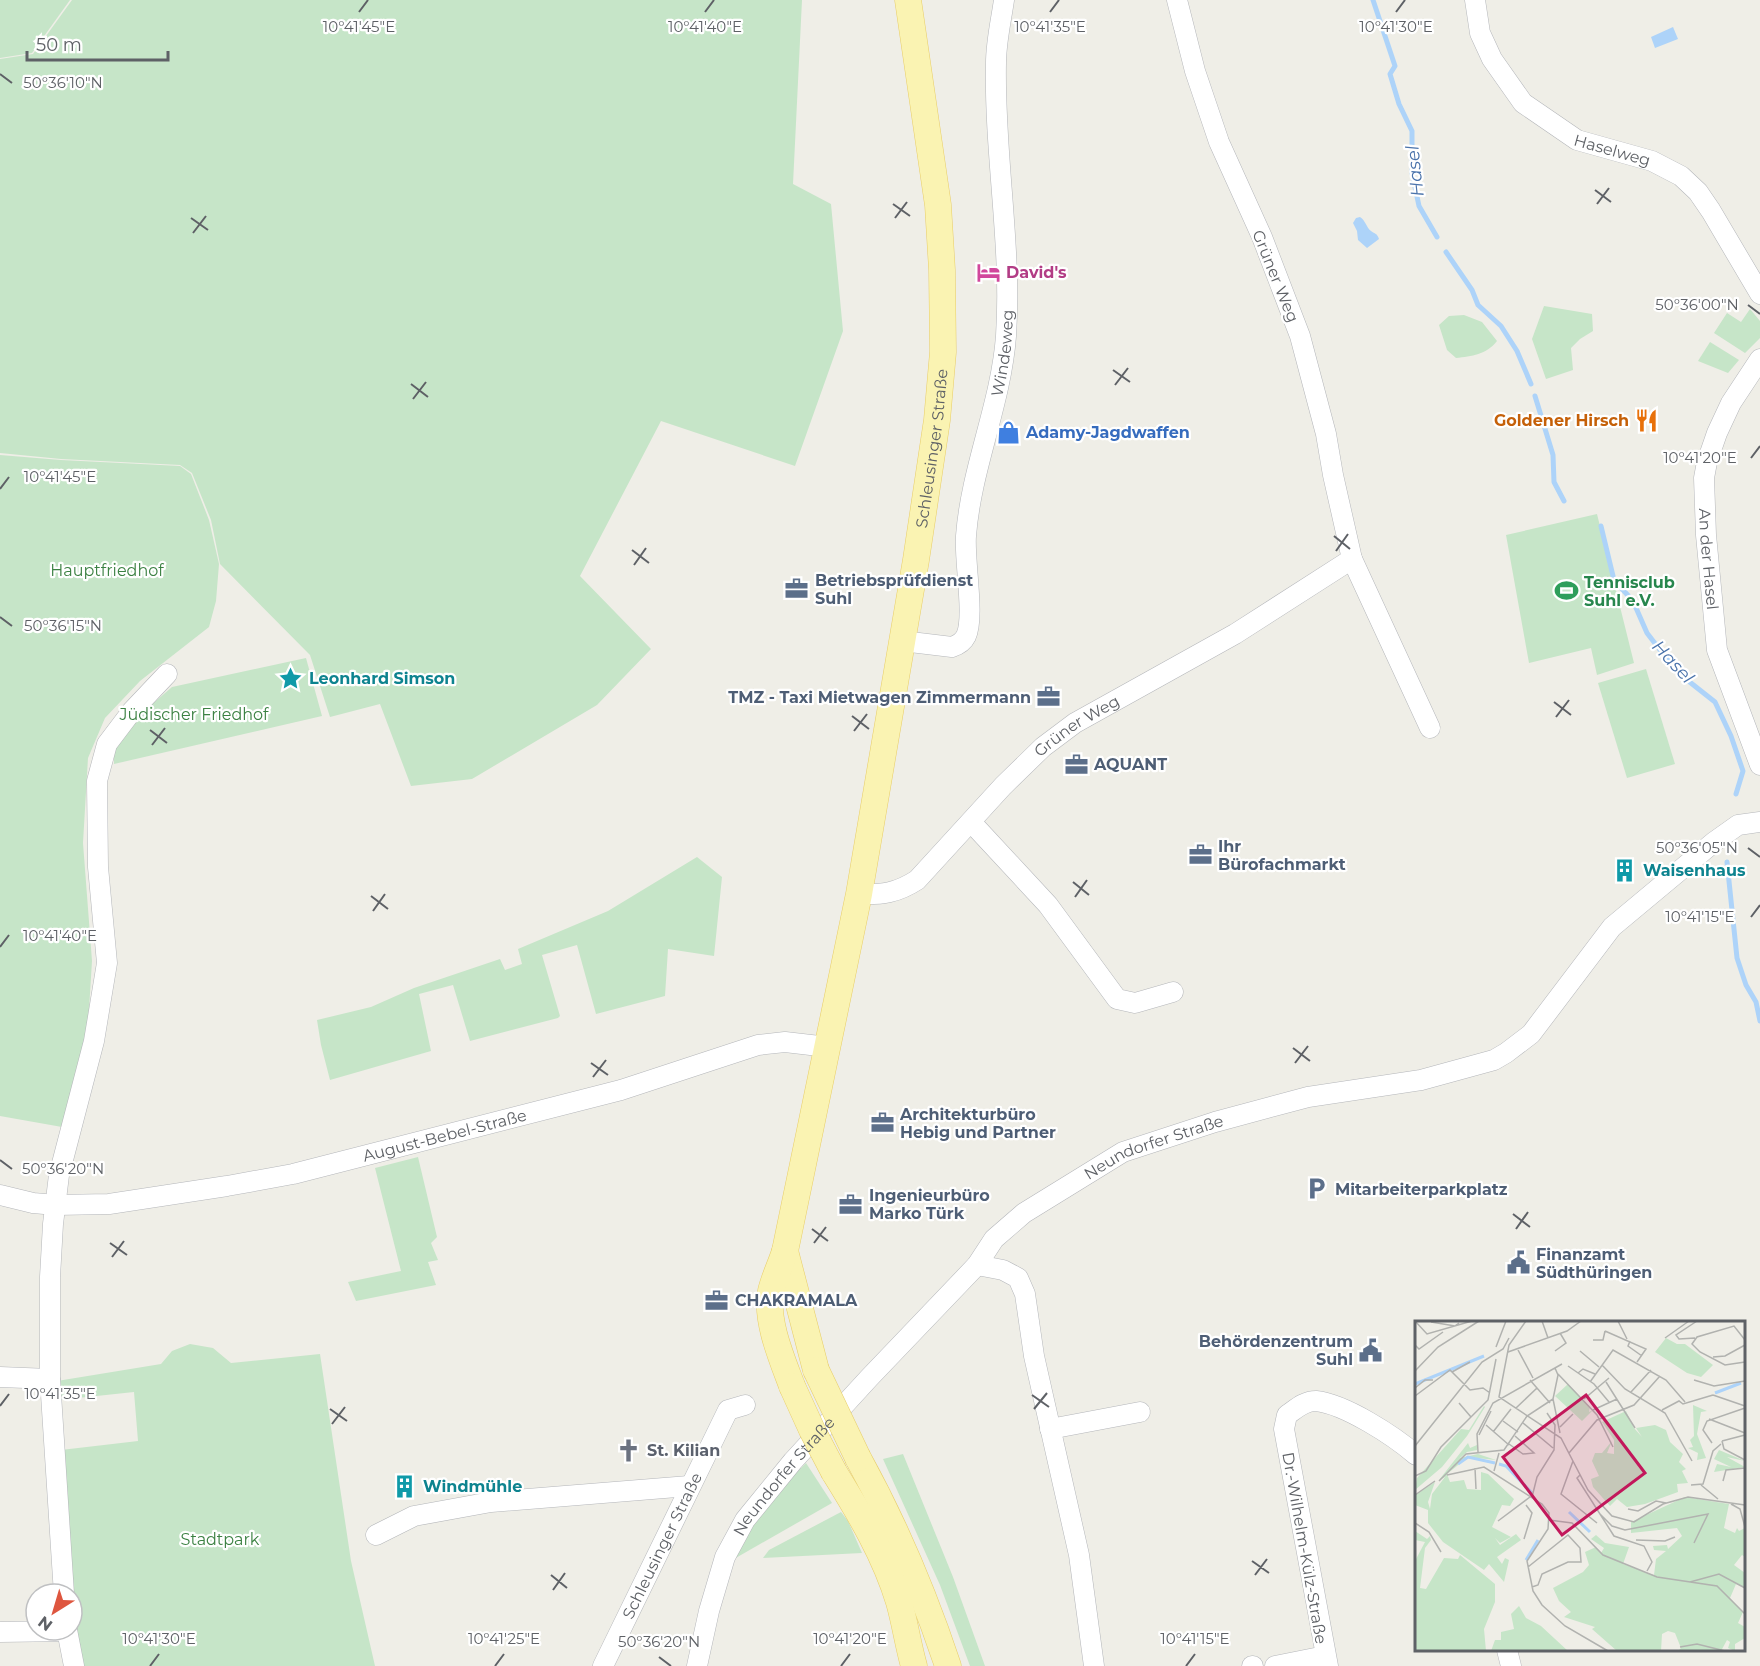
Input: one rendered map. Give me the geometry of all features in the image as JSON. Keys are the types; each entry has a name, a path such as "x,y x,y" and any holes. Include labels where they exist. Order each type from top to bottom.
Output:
{"main road":[{"name":"Schleusinger Straße","path":"828,1047 859,894 902,641 937,420 943,352 938,205 908,0"},
{"path":"828,1047 785,1251 771,1293 771,1308 776,1338 792,1386 812,1430 834,1472 868,1527 886,1567 899,1602 914,1663"},
{"path":"785,1251 816,1370 908,1557 948,1666"}],"street":[{"name":"Windeweg","path":"902,641 952,647 959,644 965,637 969,622 966,537 975,477 999,388 1006,338 1007,287 997,131 996,61 1004,0"},
{"name":"Grüner Weg","path":"1178,0 1195,71 1219,142 1262,237 1300,336 1326,434 1352,559 1430,728"},
{"name":"Haselweg","path":"1474,0 1480,33 1492,59 1523,103 1577,140 1652,161 1681,177 1698,192 1711,211 1760,294"},
{"name":"An der Hasel","path":"1760,359 1731,403 1710,453 1704,478 1706,535 1717,650 1760,765"},
{"name":"Grüner Weg","path":"859,894 884,895 917,880 1003,786 1043,747 1075,723 1235,634 1352,559"},
{"path":"63,1582 50,1379 50,1277 59,1175 94,1041 106,963 98,867 97,781 107,744 132,711 167,674"},
{"path":"972,822 1048,905 1117,999 1135,1003 1173,992"},
{"name":"Neundorfer Straße","path":"697,1666 709,1611 725,1557 745,1520 777,1479 832,1418 977,1265 994,1239 1024,1213 1123,1152 1215,1122 1308,1097 1421,1080 1494,1060 1531,1034 1612,927 1714,842 1738,825 1760,822"},
{"name":"August-Bebel-Straße","path":"0,1195 33,1203 56,1205 109,1203 293,1174 621,1090 688,1066 758,1045 785,1042 828,1047"},
{"path":"977,1265 1003,1270 1018,1278 1025,1294 1034,1356 1079,1555 1094,1666"},
{"path":"0,1377 50,1379"},
{"name":"Dr.-Wilhelm-Külz-Straße","path":"1326,1661 1284,1430 1287,1415 1302,1404 1315,1401 1332,1405 1388,1434 1415,1454"},
{"name":"Schleusinger Straße","path":"603,1666 728,1410 745,1406"},
{"path":"1050,1429 1140,1412"},
{"path":"376,1535 414,1515 491,1502 689,1486"},
{"path":"0,1632 24,1631"},
{"path":"69,1642 74,1666"},
{"path":"1507,1651 1511,1666"},
{"path":"1275,1666 1326,1661"}],"green space":[{"path":"0,0 70,0 32,53 0,58"},
{"path":"72,0 802,0 793,184 831,204 843,331 795,466 661,421 580,576 651,649 597,705 472,779 411,786 380,704 330,717 310,655 220,564 211,520 192,473 180,465 61,459 0,453 0,59 33,54"},
{"path":"1544,306 1592,314 1593,331 1571,348 1573,370 1546,379 1532,339"},
{"path":"1750,309 1760,321 1760,338 1745,353 1714,333 1727,313 1741,322"},
{"path":"1464,315 1482,322 1497,341 1483,352 1456,358 1447,350 1439,325 1449,316"},
{"path":"1710,342 1739,360 1728,373 1698,361"},
{"name":"Hauptfriedhof","path":"0,455 180,466 191,474 209,520 219,564 216,601 209,627 140,681 105,718 88,758 83,843 92,961 88,1026 62,1127 0,1116"},
{"name":"Tennisclub Suhl e.V.","path":"1597,514 1634,663 1597,675 1591,648 1529,663 1506,535"},
{"name":"Jüdischer Friedhof","path":"306,658 322,716 114,764 114,747 142,713 172,687"},
{"path":"1646,669 1675,764 1627,778 1598,683"},
{"path":"697,857 722,877 714,956 668,949 665,996 596,1014 577,945 542,955 560,1016 558,1018 470,1041 453,985 419,994 431,1051 330,1080 317,1020 371,1007 414,988 500,959 505,970 522,964 518,949 608,911"},
{"path":"418,1157 437,1237 431,1243 438,1260 428,1262 436,1285 356,1301 348,1282 401,1271 375,1168"},
{"name":"Stadtpark","path":"190,1344 213,1348 231,1363 320,1354 351,1561 375,1666 79,1666 74,1642 84,1642 84,1582 71,1582 61,1450 138,1441 134,1392 59,1400 57,1381 161,1364 172,1351"},
{"path":"903,1454 953,1577 985,1666 970,1666 940,1585 883,1459"},
{"path":"806,1463 832,1503 734,1559 754,1523 787,1482"},
{"path":"841,1512 848,1521 862,1553 763,1558 769,1550"}],"water":[{"path":"1673,27 1678,39 1655,48 1651,37"},
{"path":"1360,217 1379,239 1367,248 1358,240 1353,223 1356,218"}],"waterway":[{"name":"Hasel","path":"1373,0 1395,66 1390,74 1399,104 1412,131 1412,173 1419,206 1437,237"},
{"name":"Hasel","path":"1446,252 1472,290 1478,305 1501,326 1517,351 1531,384"},
{"name":"Hasel","path":"1535,396 1553,455 1554,482 1564,501"},
{"name":"Hasel","path":"1601,526 1614,580 1633,601 1647,633 1677,672 1715,702 1731,736 1743,771 1736,794"},
{"name":"Hasel","path":"1727,862 1737,958 1746,985 1756,1002 1760,1021"}],"place":[{"name":"David's","path":"988,272"},
{"name":"Goldener Hirsch","path":"1647,420"},
{"name":"Adamy-Jagdwaffen","path":"1008,432"},
{"name":"Betriebsprüfdienst Suhl","path":"797,589"},
{"name":"Tennisclub Suhl e.V.","path":"1566,591"},
{"name":"Leonhard Simson","path":"291,678"},
{"name":"TMZ - Taxi Mietwagen Zimmermann","path":"1049,697"},
{"name":"AQUANT","path":"1076,764"},
{"name":"Ihr Bürofachmarkt","path":"1200,855"},
{"name":"Waisenhaus","path":"1625,870"},
{"name":"Architekturbüro Hebig und Partner","path":"882,1123"},
{"name":"Mitarbeiterparkplatz","path":"1317,1189"},
{"name":"Ingenieurbüro Marko Türk","path":"851,1204"},
{"name":"Finanzamt Südthüringen","path":"1518,1263"},
{"name":"CHAKRAMALA","path":"717,1300"},
{"name":"Behördenzentrum Suhl","path":"1371,1350"},
{"name":"St. Kilian","path":"629,1450"},
{"name":"Windmühle","path":"405,1486"}]}
